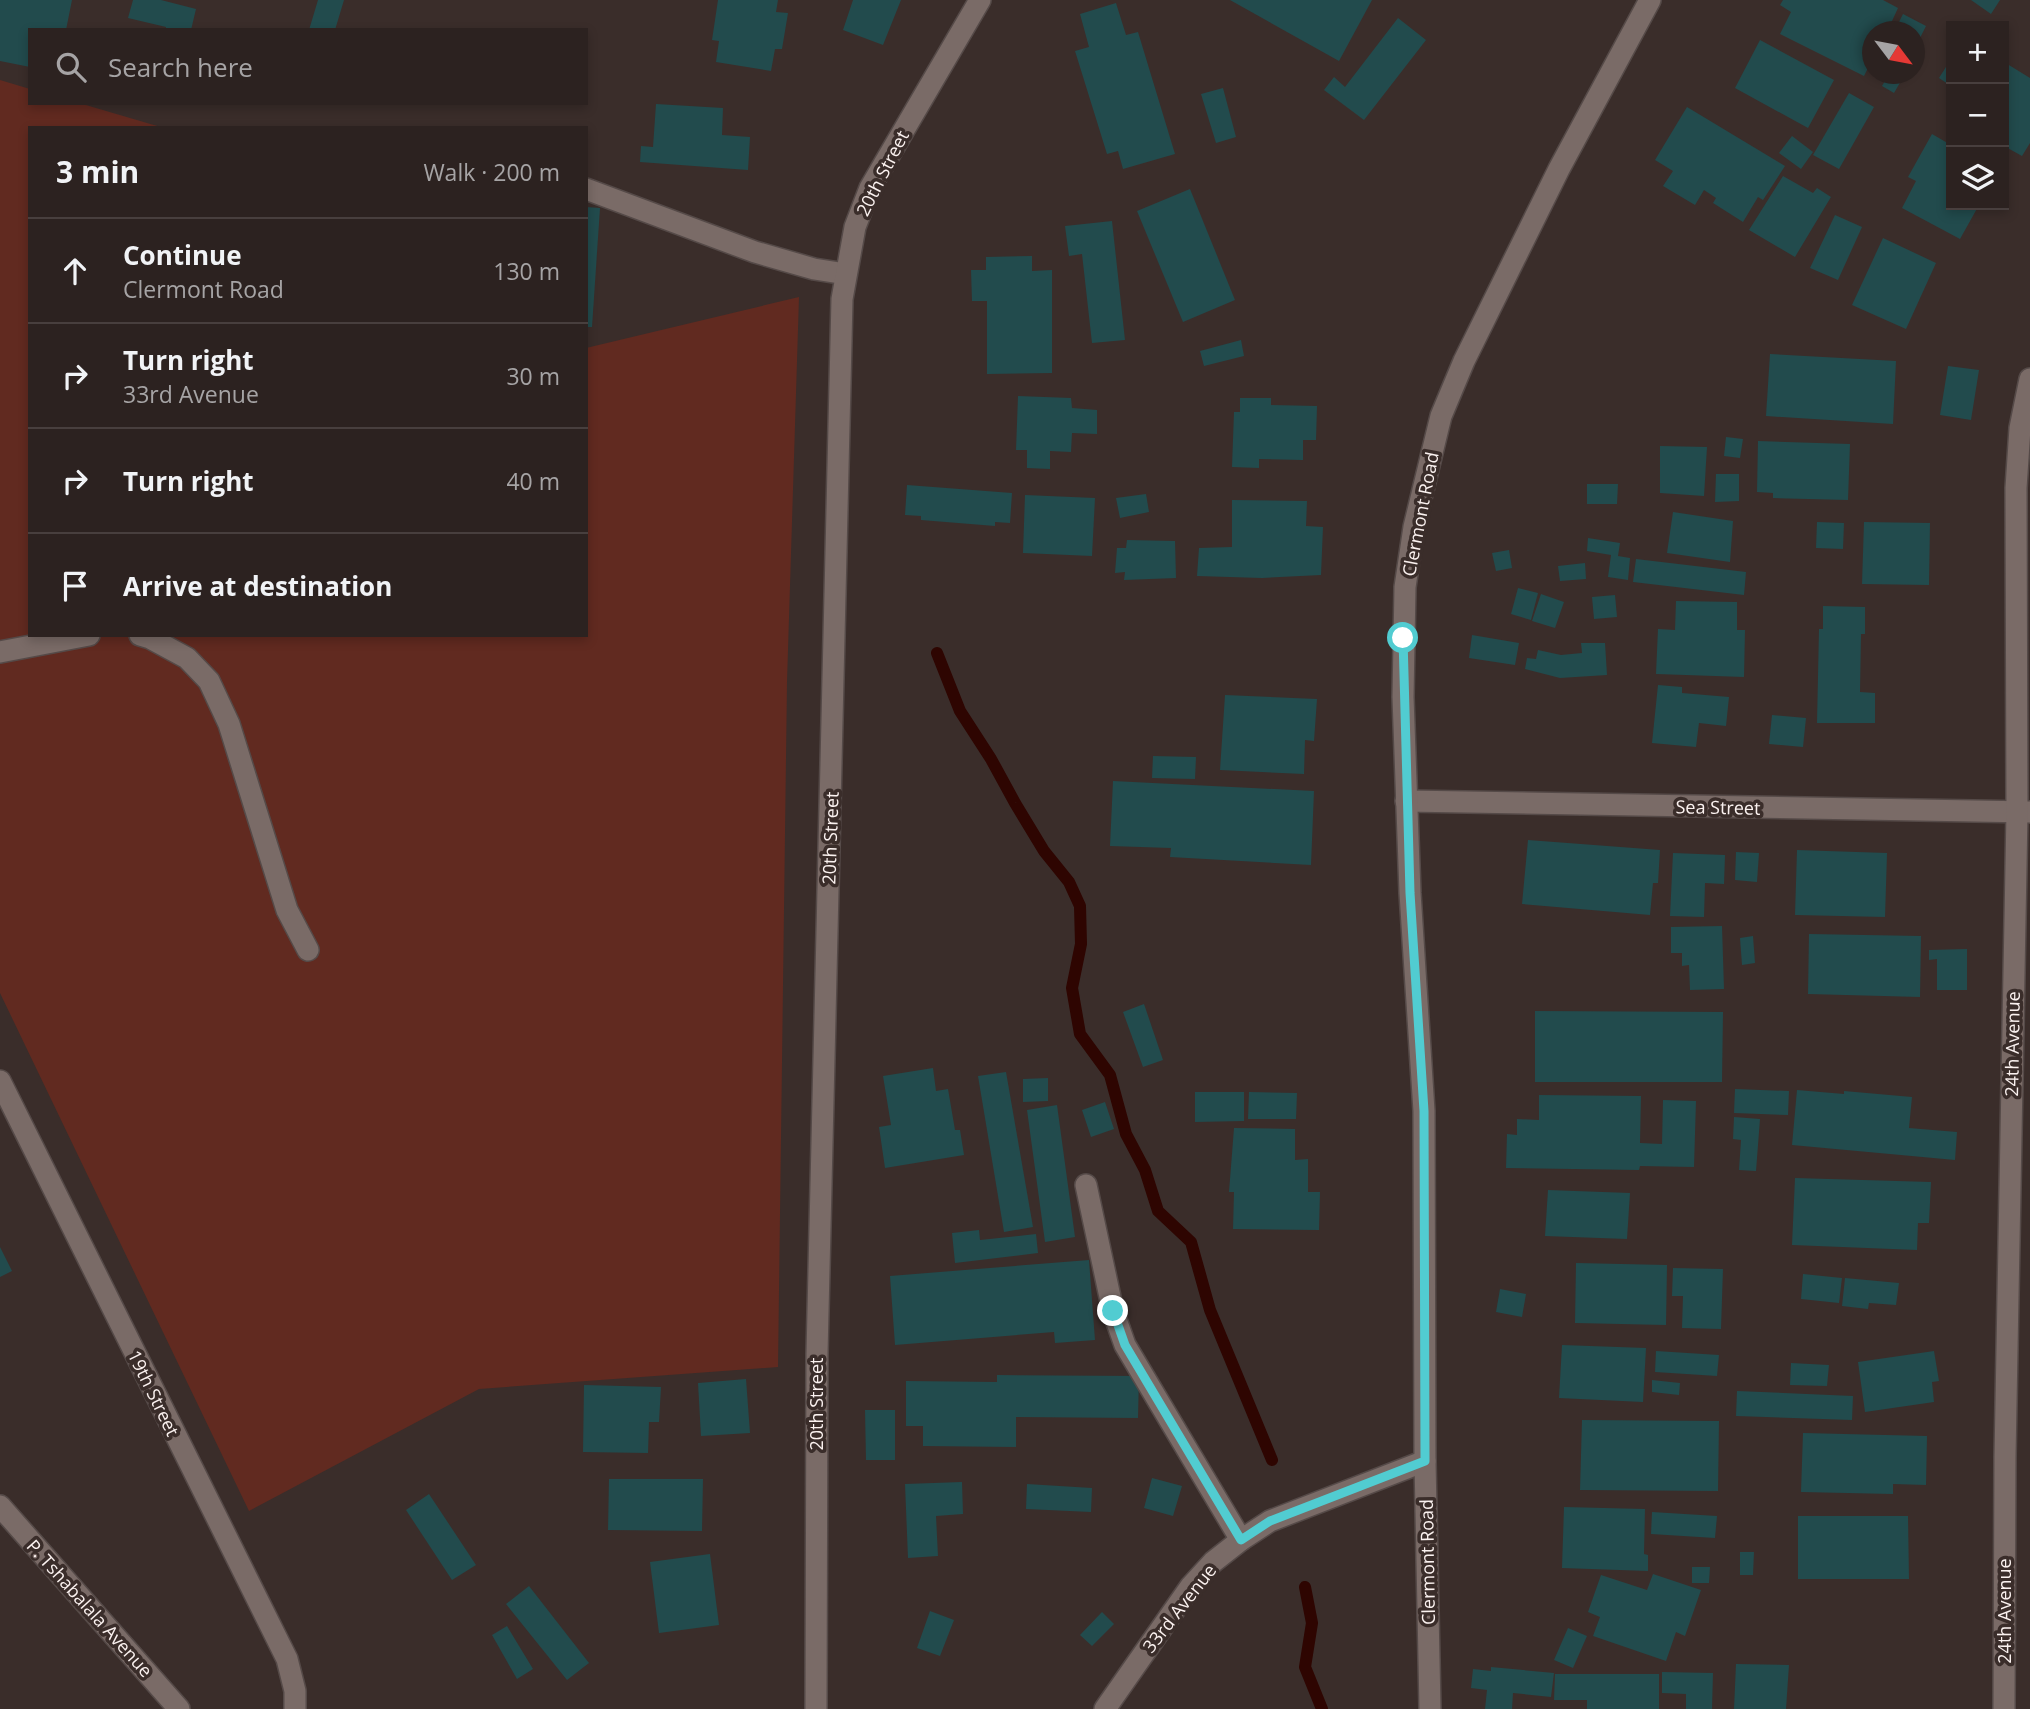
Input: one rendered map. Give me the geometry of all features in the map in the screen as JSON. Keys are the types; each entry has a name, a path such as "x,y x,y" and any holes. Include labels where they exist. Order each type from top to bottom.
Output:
{"street":[{"name":"20th Street","path":"816,1709 817,1354 842,299 855,227 870,188 980,0"},
{"name":"Clermont Road","path":"1430,1709 1425,1461 1424,1111 1414,984 1406,801 1403,697 1405,587 1414,527 1441,416 1464,361 1559,169 1650,0"},
{"path":"588,190 755,252 814,269 846,274"},
{"name":"24th Avenue","path":"2004,1709 2005,1457 2023,812 2016,488 2020,429 2030,379"},
{"path":"0,652 79,637"},
{"path":"147,637 187,658 209,681 229,724 287,910 308,950"},
{"name":"Sea Street","path":"1406,801 2023,812"},
{"name":"19th Street","path":"0,1081 286,1659 295,1691 295,1709"},
{"path":"1086,1185 1113,1311 1125,1345 1241,1540"},
{"name":"33rd Avenue","path":"1105,1709 1191,1586 1213,1562 1241,1540 1270,1521 1425,1461"},
{"name":"P. Tshabalala Avenue","path":"0,1506 179,1709"}],"shaded area":[{"path":"0,80 28,88 28,105 86,105 157,126 28,126 28,637 588,637 588,348 799,297 787,682 778,1367 479,1389 249,1511 0,993"}],"building":[{"path":"0,0 72,0 66,28 28,28 28,67 0,61"},
{"path":"133,0 161,0 196,9 191,28 166,28 128,18"},
{"path":"318,0 344,0 336,28 310,28"},
{"path":"718,0 778,0 776,12 788,13 782,49 775,49 771,71 716,62 719,41 712,40"},
{"path":"853,0 901,0 883,45 843,30"},
{"path":"1230,0 1372,0 1339,61"},
{"path":"1783,0 1883,0 1898,8 1892,21 1862,21 1862,75 1780,34 1791,12 1780,5"},
{"path":"1971,0 2000,0 1991,14"},
{"path":"1116,3 1126,35 1138,32 1175,154 1123,169 1118,151 1107,154 1075,51 1089,47 1080,14"},
{"path":"1903,14 1916,21 1900,21"},
{"path":"1398,18 1426,40 1364,120 1324,90 1334,77 1345,87"},
{"path":"1760,40 1834,80 1808,128 1735,88"},
{"path":"2009,65 2030,78 2030,143 2022,156 2009,149"},
{"path":"1946,67 1946,83 1939,78"},
{"path":"1883,84 1899,84 1894,93 1882,86"},
{"path":"1223,88 1236,137 1216,143 1201,94"},
{"path":"1849,93 1874,107 1839,169 1813,155"},
{"path":"656,104 723,108 722,135 750,137 748,170 640,162 641,146 653,147"},
{"path":"1687,107 1785,166 1763,200 1758,197 1743,222 1713,203 1716,198 1704,190 1695,205 1663,186 1673,171 1655,160"},
{"path":"1932,134 1946,142 1946,210 1976,210 1960,239 1902,208 1916,181 1908,177"},
{"path":"1792,136 1813,152 1801,169 1779,153"},
{"path":"1783,176 1813,193 1817,188 1831,197 1795,257 1749,230"},
{"path":"1190,189 1235,300 1183,322 1137,211"},
{"path":"588,207 600,208 592,327 588,327"},
{"path":"1835,215 1862,227 1838,280 1810,268"},
{"path":"1112,221 1125,340 1092,343 1082,254 1069,256 1065,226"},
{"path":"1883,238 1936,263 1906,329 1852,305"},
{"path":"1032,256 1032,271 1052,270 1052,373 987,374 987,301 972,301 971,270 986,270 986,257"},
{"path":"1241,340 1244,356 1204,366 1200,351"},
{"path":"1770,354 1896,361 1893,424 1766,416"},
{"path":"1948,366 1979,370 1971,420 1940,415"},
{"path":"1018,396 1071,398 1072,408 1097,410 1097,434 1072,433 1071,452 1050,451 1050,469 1027,468 1027,450 1016,450"},
{"path":"1240,398 1271,398 1271,405 1317,406 1316,440 1303,440 1303,460 1259,459 1259,468 1232,467 1234,412 1240,412"},
{"path":"1726,437 1743,439 1740,458 1724,456"},
{"path":"1758,441 1850,444 1848,500 1773,498 1773,493 1757,492"},
{"path":"1660,446 1707,447 1704,496 1660,493"},
{"path":"1716,474 1739,474 1739,501 1715,502"},
{"path":"1587,484 1618,484 1617,504 1587,504"},
{"path":"907,485 1012,493 1010,523 995,522 995,526 921,520 921,516 905,515"},
{"path":"1146,494 1149,512 1120,518 1116,498"},
{"path":"1025,495 1095,498 1092,556 1023,553"},
{"path":"1232,500 1307,501 1306,526 1323,527 1321,575 1262,578 1197,576 1199,548 1232,547"},
{"path":"1673,512 1733,521 1730,562 1667,553"},
{"path":"1817,522 1844,523 1843,549 1816,548"},
{"path":"1864,522 1930,523 1929,585 1862,584"},
{"path":"1588,538 1620,543 1618,556 1630,558 1628,580 1608,577 1611,555 1587,551"},
{"path":"1127,540 1175,541 1176,578 1124,580 1125,572 1115,573 1117,548 1126,548"},
{"path":"1509,550 1512,568 1496,571 1492,553"},
{"path":"1636,559 1746,572 1744,595 1633,582"},
{"path":"1585,563 1586,579 1560,581 1558,566"},
{"path":"1518,588 1538,593 1531,620 1511,614"},
{"path":"1541,594 1564,602 1555,628 1532,621"},
{"path":"1615,595 1617,617 1594,619 1592,597"},
{"path":"1676,601 1737,602 1737,630 1745,630 1744,677 1656,674 1658,629 1675,630"},
{"path":"1823,606 1865,607 1865,634 1861,634 1860,692 1875,693 1875,723 1817,723 1819,629 1823,629"},
{"path":"1472,635 1519,643 1515,665 1469,658"},
{"path":"1581,643 1605,643 1607,675 1560,678 1525,669 1527,658 1536,659 1538,650 1561,655 1582,653"},
{"path":"1658,685 1682,687 1682,693 1729,697 1726,726 1699,723 1696,747 1652,743"},
{"path":"1225,695 1317,699 1314,741 1305,740 1304,774 1220,770"},
{"path":"1772,715 1806,718 1803,747 1769,744"},
{"path":"1153,756 1196,757 1195,779 1152,778"},
{"path":"1113,781 1314,791 1311,865 1170,857 1171,848 1110,846"},
{"path":"1528,840 1660,850 1658,883 1653,883 1650,915 1522,904"},
{"path":"1797,850 1887,853 1885,917 1795,915"},
{"path":"1736,852 1759,853 1757,882 1735,880"},
{"path":"1673,853 1725,855 1724,884 1705,883 1704,917 1670,916"},
{"path":"1722,926 1724,989 1690,990 1689,965 1682,966 1682,953 1671,953 1671,927"},
{"path":"1809,934 1921,936 1920,997 1808,994"},
{"path":"1753,936 1755,963 1742,965 1740,938"},
{"path":"1967,949 1967,990 1937,990 1937,959 1929,960 1929,950"},
{"path":"1144,1004 1163,1060 1143,1067 1123,1012"},
{"path":"1535,1011 1723,1012 1722,1082 1535,1082"},
{"path":"933,1068 936,1091 948,1089 955,1130 960,1130 964,1155 885,1168 879,1127 891,1125 883,1076"},
{"path":"1006,1072 1033,1227 1004,1232 978,1076"},
{"path":"1048,1078 1048,1101 1023,1102 1023,1079"},
{"path":"1735,1089 1789,1091 1788,1115 1734,1113"},
{"path":"1797,1090 1912,1097 1909,1128 1957,1132 1955,1160 1792,1145"},
{"path":"1195,1092 1244,1092 1244,1121 1195,1122"},
{"path":"1249,1092 1297,1093 1296,1119 1248,1119"},
{"path":"1539,1095 1641,1096 1640,1143 1662,1144 1663,1100 1696,1101 1694,1167 1640,1166 1639,1170 1506,1168 1507,1134 1517,1135 1517,1119 1539,1120"},
{"path":"1105,1102 1114,1129 1091,1137 1082,1110"},
{"path":"1057,1105 1075,1237 1045,1242 1027,1110"},
{"path":"1734,1117 1760,1119 1756,1171 1739,1170 1741,1140 1733,1139"},
{"path":"1234,1128 1295,1129 1295,1160 1308,1159 1308,1192 1320,1192 1319,1230 1233,1229 1234,1192 1229,1192"},
{"path":"1795,1178 1931,1182 1929,1223 1918,1223 1917,1250 1792,1245"},
{"path":"1548,1190 1630,1193 1627,1239 1545,1236"},
{"path":"979,1230 980,1240 1036,1234 1038,1253 955,1263 952,1233"},
{"path":"0,1247 12,1271 0,1277"},
{"path":"1089,1260 1095,1340 1055,1343 1054,1332 895,1345 890,1276"},
{"path":"1576,1263 1667,1265 1666,1325 1575,1323"},
{"path":"1673,1268 1723,1269 1721,1329 1682,1328 1683,1296 1672,1296"},
{"path":"1803,1274 1842,1278 1839,1303 1801,1299"},
{"path":"1845,1278 1899,1283 1896,1305 1869,1303 1868,1309 1842,1306"},
{"path":"1500,1289 1526,1294 1522,1317 1496,1312"},
{"path":"1562,1345 1646,1348 1643,1402 1559,1398"},
{"path":"1656,1351 1719,1355 1717,1376 1655,1372"},
{"path":"1934,1351 1939,1381 1932,1382 1934,1402 1865,1412 1858,1362"},
{"path":"1791,1363 1829,1365 1827,1386 1790,1385"},
{"path":"997,1375 1139,1376 1138,1418 1016,1417 1016,1447 923,1446 923,1426 906,1426 906,1381 997,1382"},
{"path":"746,1379 750,1433 701,1436 698,1383"},
{"path":"1652,1380 1680,1383 1679,1395 1652,1392"},
{"path":"584,1385 661,1387 659,1422 649,1422 648,1453 583,1452"},
{"path":"1737,1391 1853,1396 1852,1420 1736,1416"},
{"path":"865,1410 895,1410 895,1460 866,1460"},
{"path":"1582,1420 1719,1421 1718,1491 1580,1490"},
{"path":"1803,1433 1927,1436 1926,1485 1893,1484 1893,1494 1801,1492"},
{"path":"1152,1478 1182,1486 1173,1516 1144,1508"},
{"path":"609,1479 703,1479 702,1531 608,1530"},
{"path":"962,1482 963,1514 936,1516 938,1556 908,1558 905,1484"},
{"path":"1027,1484 1092,1488 1091,1512 1026,1509"},
{"path":"429,1494 476,1565 452,1580 406,1510"},
{"path":"1564,1507 1645,1509 1644,1554 1648,1555 1648,1571 1562,1568"},
{"path":"1652,1512 1717,1516 1715,1538 1651,1534"},
{"path":"1798,1516 1908,1516 1909,1579 1798,1579"},
{"path":"1740,1552 1754,1552 1753,1575 1740,1575"},
{"path":"710,1554 719,1625 659,1633 650,1562"},
{"path":"1692,1567 1710,1567 1709,1583 1692,1583"},
{"path":"1653,1574 1701,1590 1685,1636 1676,1632 1666,1661 1593,1636 1600,1617 1588,1612 1601,1575 1647,1590"},
{"path":"529,1586 589,1663 567,1680 506,1604"},
{"path":"930,1611 954,1620 940,1656 917,1648"},
{"path":"1102,1612 1114,1624 1092,1646 1080,1635"},
{"path":"507,1626 533,1669 517,1679 492,1635"},
{"path":"1568,1628 1587,1636 1573,1668 1554,1660"},
{"path":"1736,1664 1789,1665 1786,1709 1734,1709"},
{"path":"1491,1667 1554,1673 1551,1697 1513,1693 1512,1709 1485,1709 1487,1690 1471,1688 1473,1669 1491,1671"},
{"path":"1662,1672 1713,1673 1712,1709 1686,1709 1686,1694 1662,1693"},
{"path":"1555,1674 1659,1674 1659,1709 1587,1709 1587,1700 1554,1700"}],"waterway":[{"path":"937,653 960,711 1044,851 1069,882 1080,906 1081,944 1072,988 1080,1034 1110,1075 1126,1134 1145,1170 1158,1211 1191,1242 1210,1310 1272,1460"},
{"path":"1305,1587 1312,1623 1305,1667 1322,1709"}],"route":[{"path":"1113,1311 1125,1345 1241,1540 1270,1521 1425,1461 1424,1111 1414,984 1403,638"}]}
